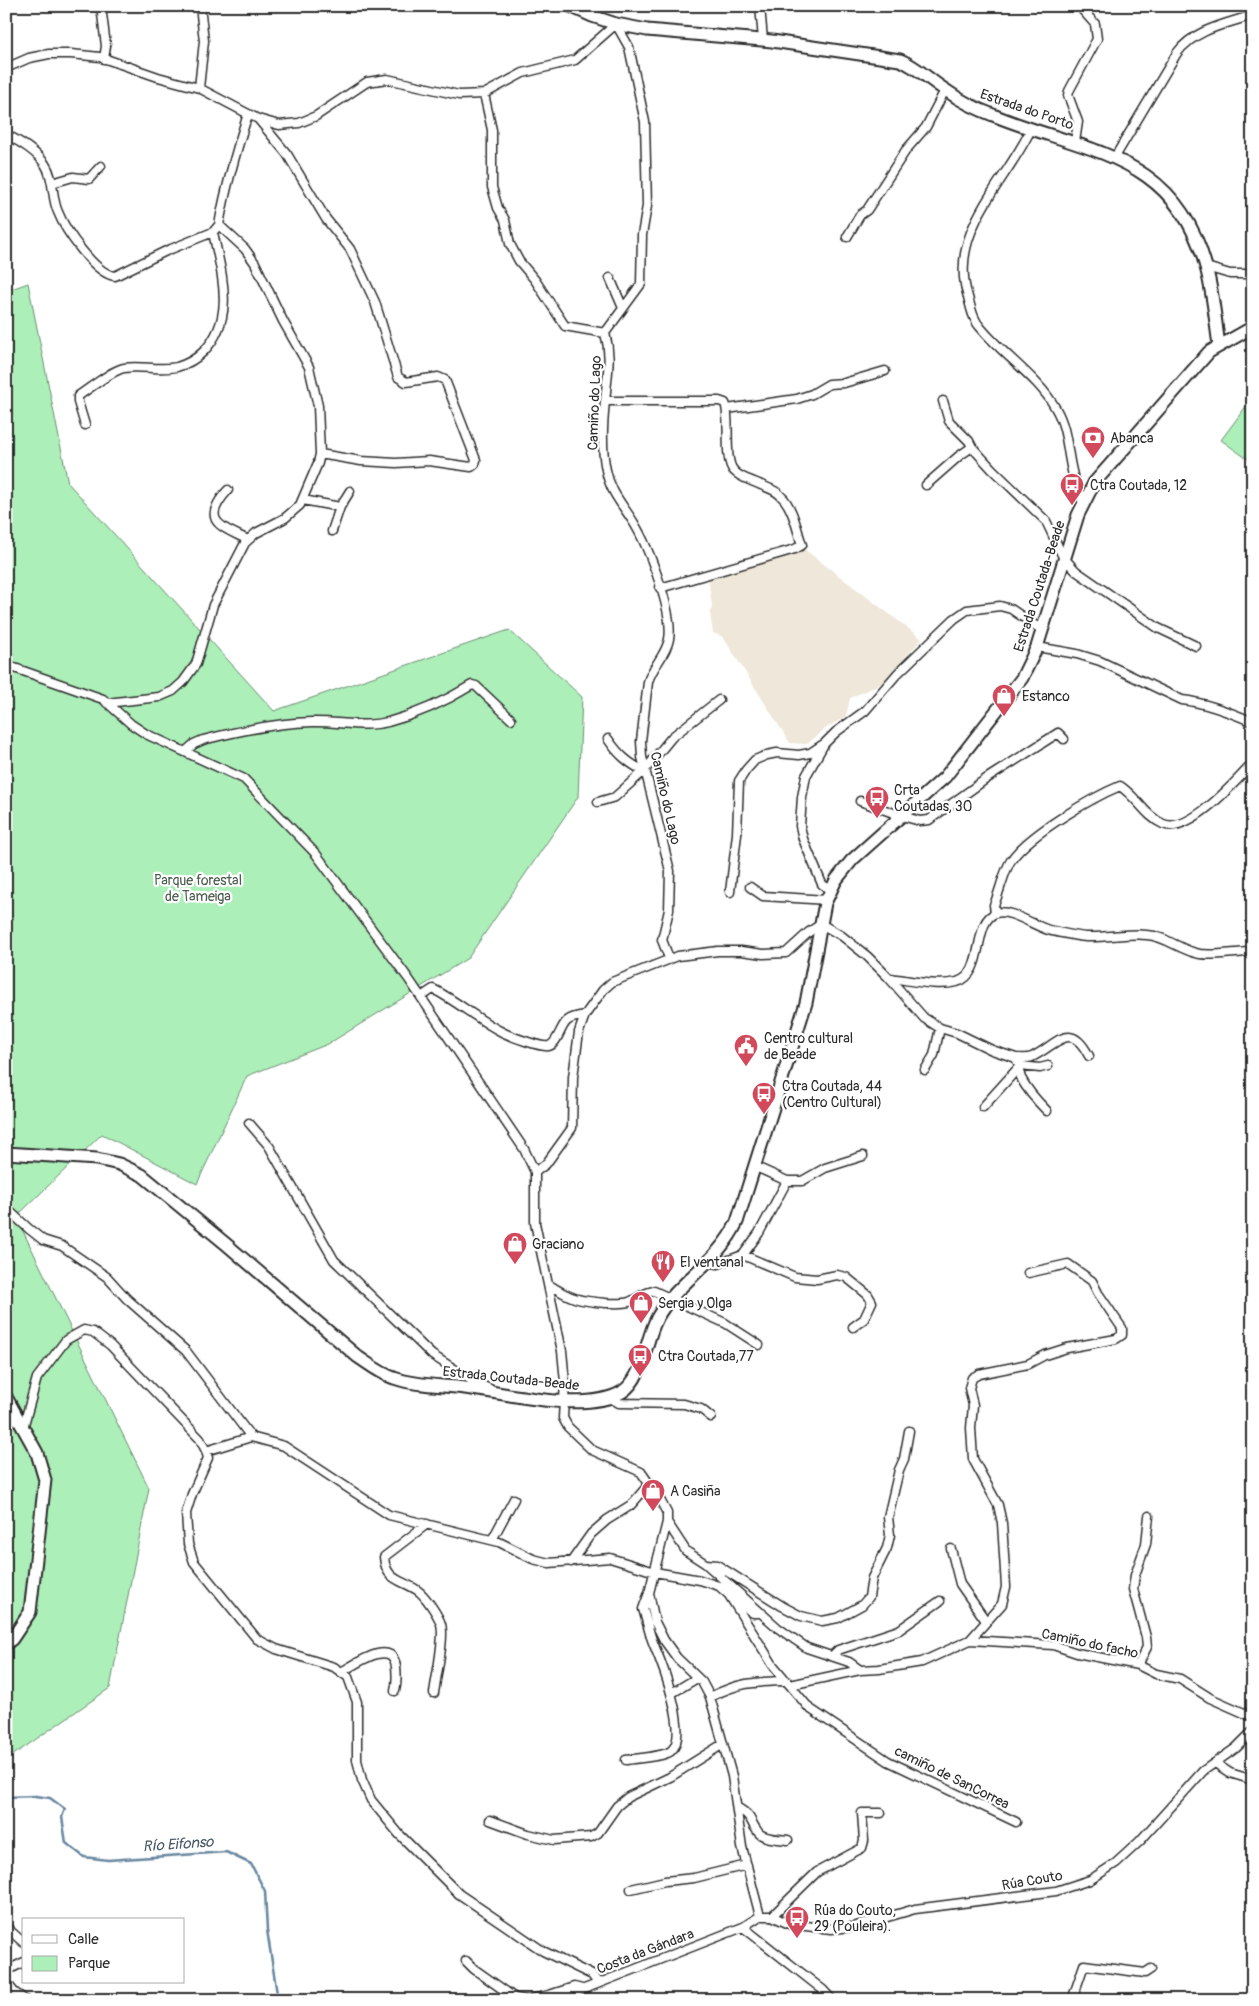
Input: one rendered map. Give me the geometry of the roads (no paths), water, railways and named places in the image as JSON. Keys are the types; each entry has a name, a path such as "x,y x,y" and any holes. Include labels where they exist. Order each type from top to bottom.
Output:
{"street":[{"path":"101,6 106,46 104,59"},
{"path":"199,88 204,41 200,6"},
{"name":"Estrada do Porto","path":"570,6 616,24 647,30 762,40 900,60 913,66 945,90 971,106 1031,129 1075,142 1115,157 1141,171 1173,200 1195,236 1206,267 1219,345"},
{"path":"760,6 762,40"},
{"path":"1075,142 1078,122 1068,94 1097,39 1095,24 1079,6"},
{"path":"1115,157 1184,42 1213,28 1253,15"},
{"path":"6,68 17,62 49,54 71,54 104,59 199,88 258,119 279,125 299,123 316,116 367,82 387,80 459,95 484,94 523,73 575,60 616,24 629,47 645,122 647,206 642,235 641,284 605,333 565,326 535,280 519,261 510,244 504,220 498,208 492,187 492,130 484,94"},
{"path":"847,237 860,215 867,210 906,150 926,127 945,90"},
{"path":"6,134 27,147 45,164 52,183 54,199 63,223 90,260 103,272 115,276 166,251 213,232 219,224 225,192 248,114"},
{"path":"258,119 287,154 326,219 350,248 377,309 398,377 406,382 438,377 445,380 476,460 475,464 471,467 429,461 396,463 361,461 320,454"},
{"path":"1031,129 1024,144 976,218 966,248 963,278 976,323 1000,349 1036,382 1055,407 1064,428 1072,472 1083,503"},
{"path":"52,183 73,177 90,179 100,166"},
{"path":"107,703 159,697 173,691 183,682 198,658 213,605 248,540 256,533 286,518 303,500 320,454 318,406 310,367 283,321 255,263 245,249 219,224"},
{"path":"85,426 78,396 88,389 124,368 178,367 197,358 216,336 222,324 225,303 213,232"},
{"path":"1206,267 1230,274 1253,274"},
{"path":"610,278 623,308"},
{"name":"Estrada Coutada-Beade","path":"6,1153 90,1158 109,1161 129,1168 160,1188 347,1348 378,1371 407,1381 563,1402 609,1398 623,1392 633,1382 640,1368 653,1327 664,1308 724,1245 734,1229 806,1003 821,924 829,895 836,880 852,860 945,777 1022,678 1037,647 1063,557 1083,503 1102,473 1205,357 1219,345 1253,328"},
{"name":"Camiño do Lago","path":"605,333 610,356 604,438 606,468 615,497 634,522 644,542 668,613 670,633 666,650 650,673 641,741 644,771 670,871 669,910 662,940 669,958"},
{"path":"727,409 797,399 812,394 829,384 844,383 885,371"},
{"path":"606,401 719,401 725,403 731,466 740,475 776,491 783,497 790,510 802,545 795,549 660,588"},
{"path":"943,401 949,421 969,441 992,469 1046,521 1063,557 1076,572 1158,628 1196,646"},
{"path":"926,485 972,447"},
{"path":"228,490 218,501 214,509 215,519 248,540"},
{"path":"332,531 340,507 350,491"},
{"path":"303,500 340,507"},
{"path":"730,892 737,834 739,781 755,760 777,753 799,756 810,753 824,744 836,732 865,711 897,674 954,619 966,610 986,606 1006,607 1012,609 1042,630"},
{"path":"1037,647 1077,654 1100,661 1182,700 1195,701 1233,713 1253,722"},
{"path":"6,665 103,699 131,724 146,734 244,778 316,854 421,997 524,1149 535,1172 536,1223 562,1351 565,1382 563,1418 568,1427 592,1450 641,1472 650,1483 667,1513 668,1522 643,1609 672,1693 677,1741 673,1750 666,1754 626,1760"},
{"path":"185,752 202,740 276,725 312,722 374,724 388,722 431,707 472,686 476,686 511,719"},
{"path":"598,802 615,797 644,771 672,737 719,700"},
{"path":"860,801 920,822 929,820 986,779 1058,733 1064,739"},
{"path":"608,739 615,750 631,765 644,771"},
{"path":"824,744 806,776 800,826 803,839 822,884 829,895"},
{"path":"995,913 994,906 1010,860 1023,846 1064,816 1120,786 1147,813 1163,824 1173,826 1185,822 1206,808 1227,790 1253,763"},
{"path":"750,887 763,896 829,895"},
{"path":"889,978 937,983 958,982 968,976 972,969 988,918 995,913 1006,912 1048,930 1085,937 1148,935 1166,940 1199,954 1253,952"},
{"path":"535,1172 546,1164 572,1128 573,1077 579,1032 585,1014 595,999 612,982 669,958 686,954 718,951 781,954 790,950 809,932 821,924 849,941 889,978 924,1018 940,1028 957,1032 992,1050 1016,1058 1030,1058 1057,1040 1068,1036 1076,1037 1083,1044 1089,1056"},
{"path":"421,997 433,989 452,999 502,1032 548,1047 554,1043 565,1022 573,1017 585,1014"},
{"path":"925,1070 934,1055 940,1028"},
{"path":"1016,1058 1020,1066 1020,1076 1033,1096 1047,1110"},
{"path":"1020,1066 1040,1068 1048,1066"},
{"path":"983,1107 1020,1066"},
{"path":"249,1123 269,1146 334,1260 432,1355 474,1381 498,1392"},
{"path":"754,1166 787,1181 802,1181 825,1168 863,1156"},
{"path":"708,1262 718,1264 743,1255 759,1233 787,1181"},
{"path":"6,1208 43,1240 62,1246 107,1276 186,1351 251,1437"},
{"path":"743,1255 795,1277 817,1279 837,1276 846,1277 868,1295 872,1302 864,1318 853,1327"},
{"path":"710,1697 726,1689 748,1682 791,1683 860,1670 922,1662 970,1640 1002,1604 1006,1587 1002,1523 998,1505 973,1459 971,1428 973,1405 969,1388 972,1378 979,1374 1028,1364 1045,1355 1067,1348 1116,1339 1122,1334 1122,1328 1092,1281 1082,1272 1068,1264 1028,1273"},
{"path":"548,1284 581,1302 621,1304 631,1301 645,1292 654,1291 725,1323 759,1345"},
{"path":"23,1428 37,1378 66,1340 84,1330 93,1332 110,1346 200,1439 206,1451 208,1458 186,1513 188,1544 194,1562 258,1639 276,1649 334,1668 348,1677 357,1702 358,1760 362,1780 371,1800 399,1834 459,1894 544,1951 592,1975 598,1983"},
{"path":"6,1397 36,1453 45,1480 30,1612 12,1639 6,1644"},
{"path":"609,1398 618,1403 684,1404 701,1409 711,1417"},
{"path":"706,1564 717,1565 801,1616 822,1621 838,1618 862,1605 869,1597 872,1578 887,1548 890,1535 888,1517 899,1470 904,1459 909,1431"},
{"path":"206,1451 251,1437 284,1446 389,1515 492,1540 533,1559 549,1563 610,1558 655,1572 700,1580 719,1586 753,1613 762,1613"},
{"path":"571,1562 591,1534 607,1520 631,1505 650,1483"},
{"path":"492,1540 514,1499"},
{"path":"1138,1665 1147,1647 1146,1636 1133,1589 1135,1575 1146,1544 1149,1516"},
{"path":"668,1522 686,1551 706,1564 778,1628 807,1648 849,1662 860,1670"},
{"path":"427,1524 384,1557 385,1568 392,1577 418,1590 441,1624 442,1635 434,1693"},
{"path":"951,1549 960,1584 986,1621"},
{"path":"649,1593 655,1622 664,1640 677,1658 697,1678 710,1697 738,1808 742,1847 760,1916"},
{"path":"729,1595 768,1657 791,1683"},
{"path":"832,1656 838,1650 899,1630 940,1601"},
{"name":"Camiño do facho","path":"970,1640 1053,1645 1077,1653 1138,1665 1156,1674 1180,1679 1210,1698 1253,1717"},
{"path":"341,1672 373,1655 385,1652 391,1654 395,1659 398,1681 395,1691"},
{"path":"672,1693 697,1678"},
{"name":"camiño de SanCorrea","path":"791,1683 809,1708 888,1761 1016,1822"},
{"name":"Rúa Couto","path":"760,1916 772,1916 789,1924 831,1929 853,1927 915,1909 1056,1891 1090,1880 1116,1863 1140,1841 1203,1772 1236,1748 1253,1731"},
{"path":"490,1820 528,1834 554,1840 592,1838 598,1834 617,1806 628,1797 670,1777 723,1744"},
{"path":"1215,1762 1230,1773 1253,1780"},
{"path":"738,1808 750,1815 758,1833 764,1836 788,1840"},
{"path":"772,1916 817,1872 862,1848 864,1841 862,1813 880,1813"},
{"path":"631,1889 665,1881 694,1878 747,1865"},
{"name":"Costa da Gándara","path":"556,2000 743,1927 760,1916"},
{"path":"6,1927 22,1941"},
{"path":"743,1927 823,1990 832,2000"},
{"path":"466,1960 474,1969 515,1998 527,2000 574,1987 582,1989"},
{"path":"6,1971 22,1963"},
{"path":"1072,2000 1084,1966 1145,1972 1151,1969"},
{"path":"6,1982 14,1992 26,2000"}],"waterway":[{"name":"Río Eifonso","path":"6,1797 36,1796 50,1798 65,1809 62,1817 66,1843 84,1857 108,1860 226,1852 251,1864 265,1891 267,1930 278,2000"}],"place":[{"name":"Abanca","path":"1093,459"},
{"name":"Ctra Coutada, 12","path":"1072,506"},
{"name":"Estanco","path":"1004,717"},
{"name":"Crta Coutadas, 30","path":"877,819"},
{"name":"Centro cultural de Beade","path":"746,1067"},
{"name":"Ctra Coutada, 44 (Centro Cultural)","path":"764,1115"},
{"name":"Graciano","path":"515,1265"},
{"name":"El ventanal","path":"663,1283"},
{"name":"Sergia y Olga","path":"641,1324"},
{"name":"Ctra Coutada,77","path":"640,1377"},
{"name":"A Casiña","path":"653,1512"},
{"name":"Rúa do Couto, 29 (Pouleira).","path":"797,1939"}],"park label":[{"name":"Parque forestal de Tameiga","path":"198,888"}]}
